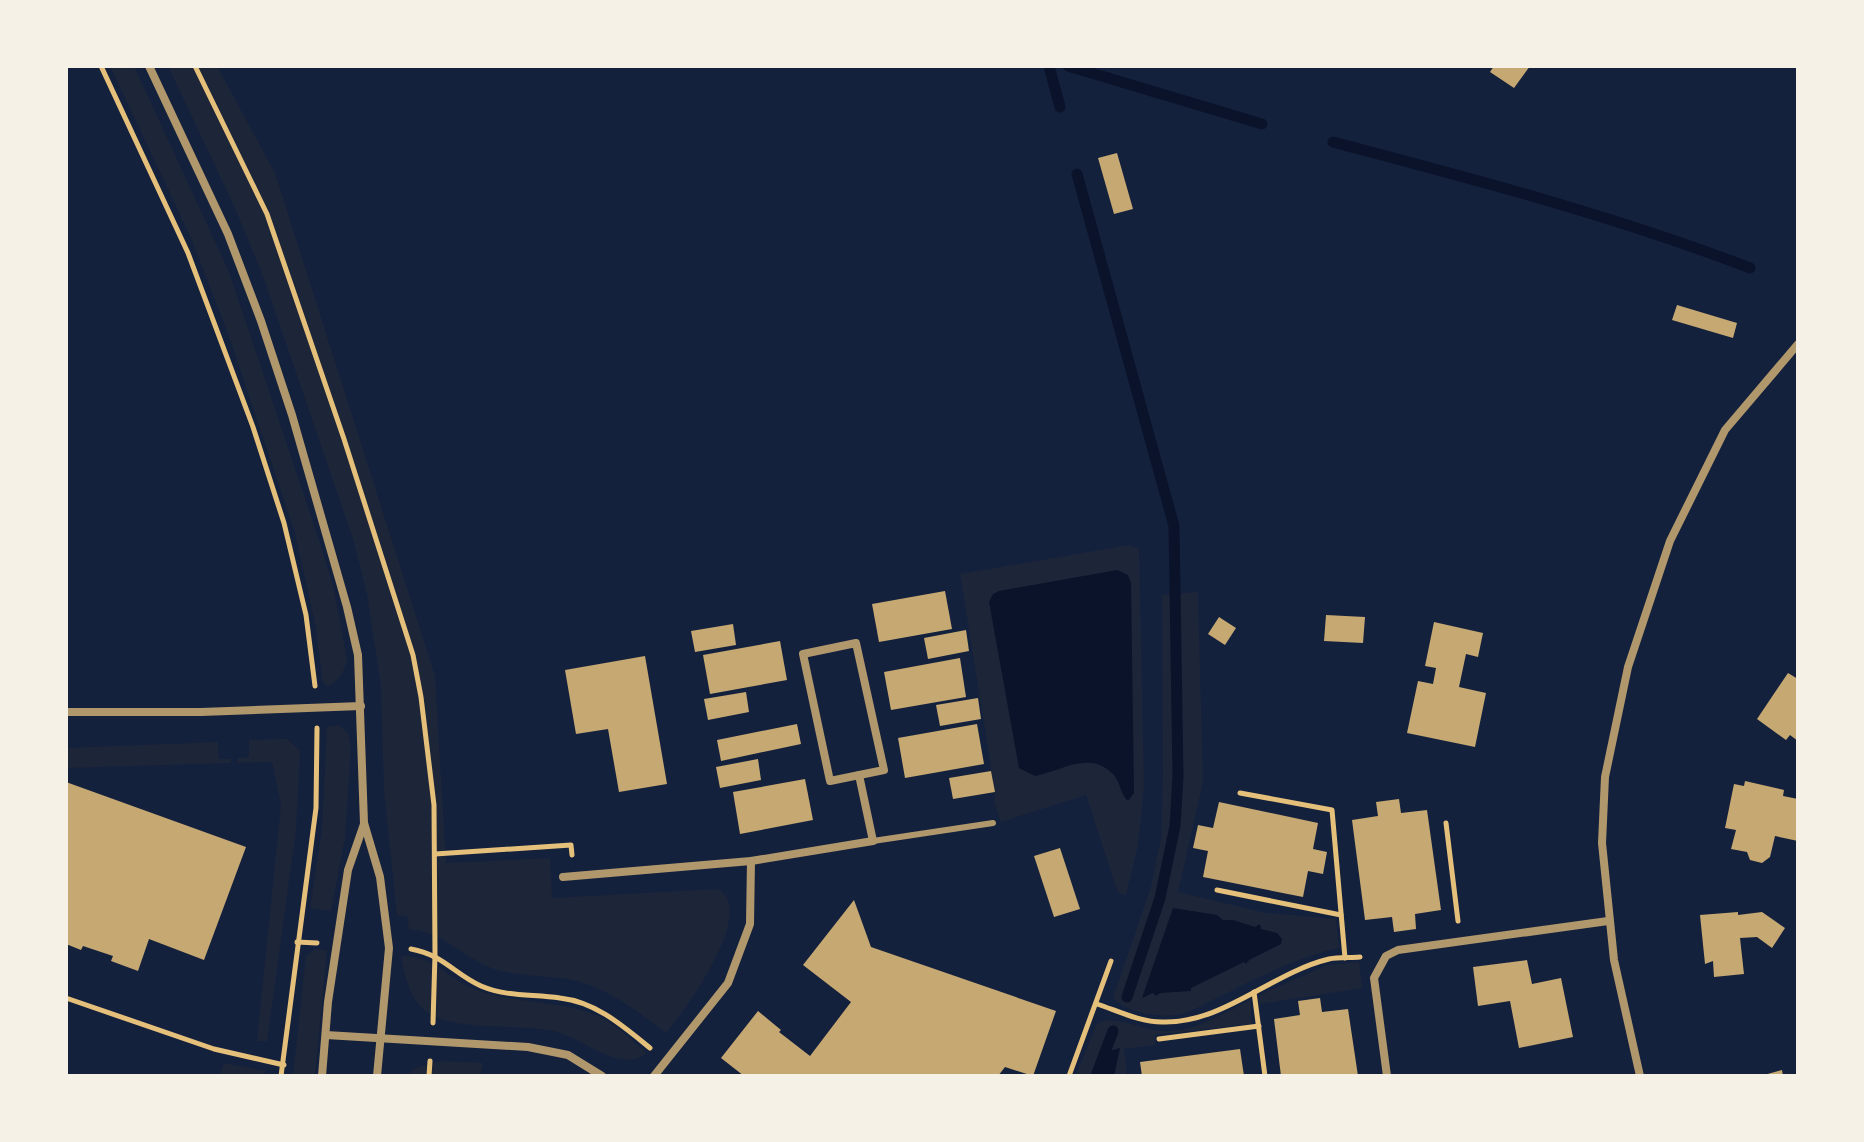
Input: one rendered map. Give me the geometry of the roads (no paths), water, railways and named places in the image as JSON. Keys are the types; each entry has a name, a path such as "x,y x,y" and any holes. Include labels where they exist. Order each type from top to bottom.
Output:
{"street":[{"path":"149,66 228,234 292,415 358,655 364,823 380,877 389,948 377,1076"},
{"path":"1640,1076 1614,960 1602,843 1605,777 1628,667 1670,541 1725,430 1798,344"},
{"path":"856,643 884,770 859,775 830,781 803,654 856,643"},
{"path":"66,712 201,712 317,705 361,706"},
{"path":"563,877 751,861 873,841 859,775"},
{"path":"322,1076 336,944 348,870 364,823"},
{"path":"654,1076 728,983 750,924 751,861"},
{"path":"1387,1076 1374,978 1386,956 1398,950 1608,921"},
{"path":"326,1035 528,1047 568,1055 602,1076"}],"lane":[{"path":"873,841 993,823"}],"waterway":[{"path":"1049,66 1060,107"},
{"path":"1068,66 1262,124"},
{"path":"1333,142 1596,215 1750,268"},
{"path":"1077,174 1174,526 1178,776 1175,826 1160,898 1127,997"},
{"path":"1096,1076 1113,1031"}]}
